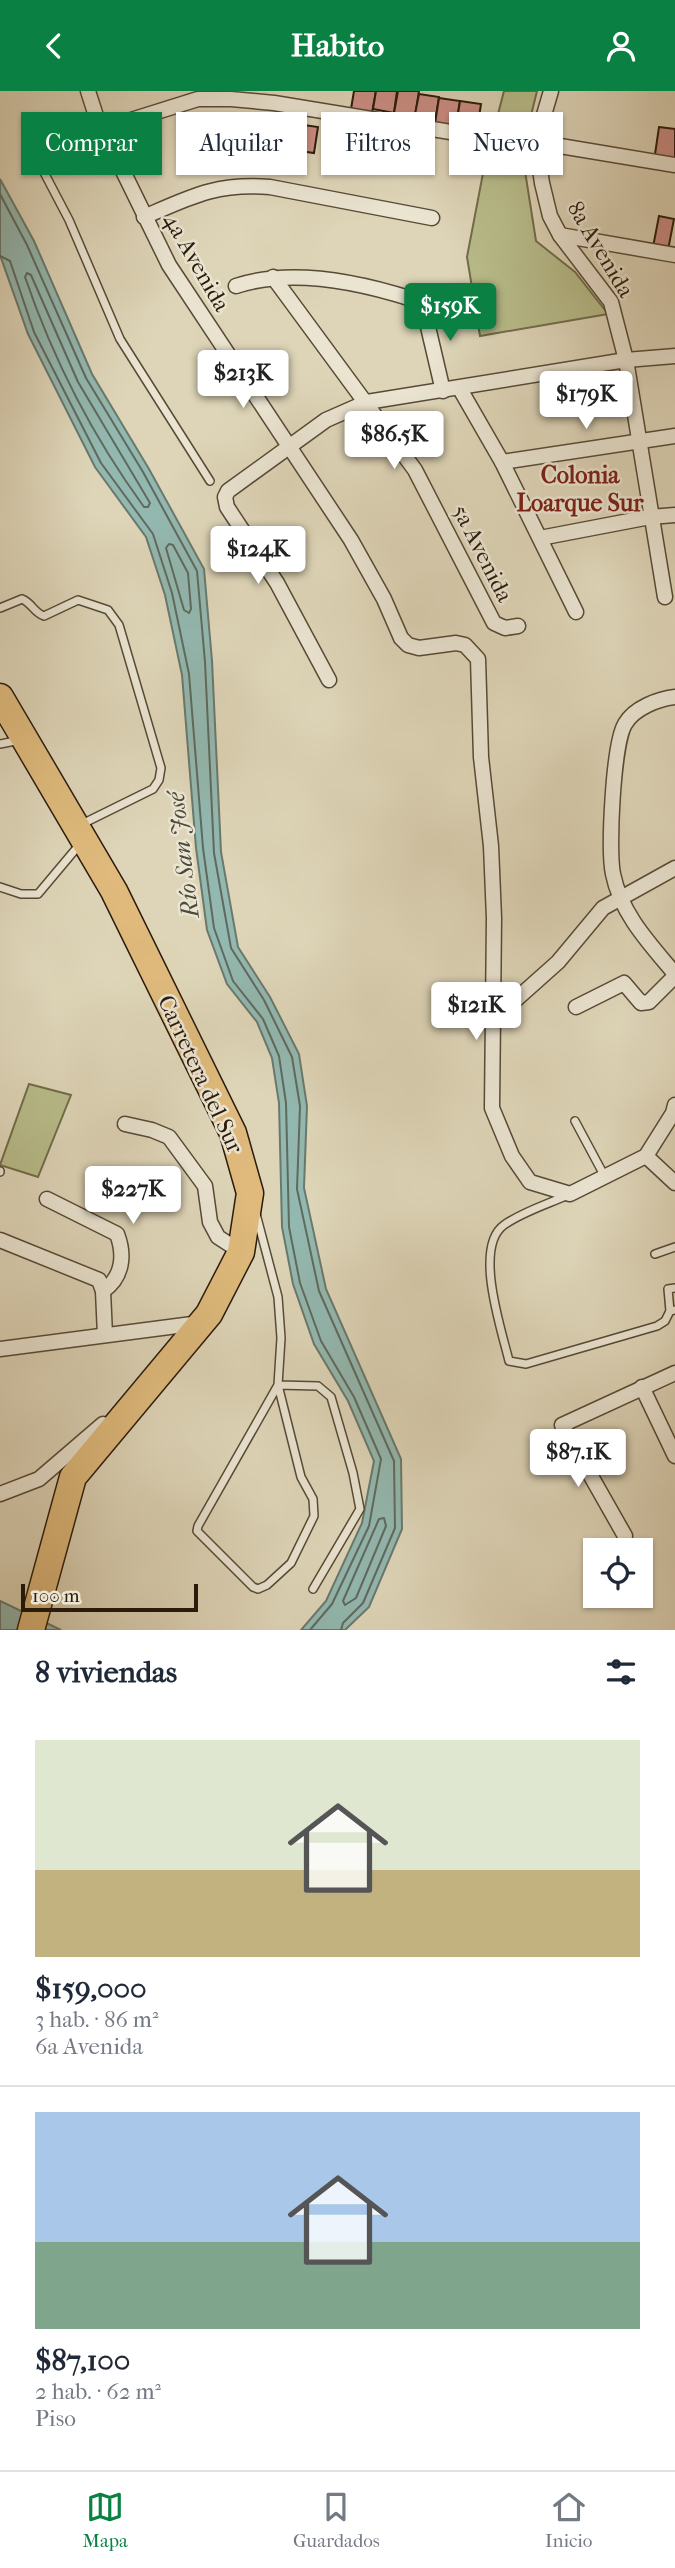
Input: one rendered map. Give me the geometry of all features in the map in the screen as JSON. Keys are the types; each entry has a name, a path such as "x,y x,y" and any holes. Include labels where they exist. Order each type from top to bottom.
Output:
{"highway":[{"name":"Carretera del Sur","path":"0,697 12,741 80,834 114,891 233,1133 250,1193 241,1252 201,1323 74,1477 31,1630"}],"street":[{"name":"4a Avenida","path":"88,91 95,112"},
{"name":"8a Avenida","path":"545,112 551,91"},
{"path":"157,112 198,99 231,99 274,103 449,132"},
{"path":"563,146 675,165"},
{"name":"4a Avenida","path":"125,175 169,265 351,540 384,599 401,638 408,645 419,649 456,643 465,645 478,659 481,757 492,870 494,1019"},
{"name":"8a Avenida","path":"541,175 550,216 560,235 611,302 626,360 665,597"},
{"path":"144,217 216,188 243,185 270,187 432,218"},
{"path":"560,235 675,255"},
{"path":"236,286 273,277 327,281 412,299 422,305 443,391"},
{"name":"5a Avenida","path":"273,277 368,402 415,470 494,623 505,628 518,626"},
{"path":"329,680 277,583 227,507 225,497 228,491 326,420 368,402 626,360 675,356"},
{"path":"460,389 502,462 576,612"},
{"path":"502,462 675,436"},
{"path":"540,538 650,517 675,515"},
{"path":"576,1007 624,983 641,1003 649,1002 675,975 636,927 621,898 613,874 610,831 620,738 625,723 660,698 675,697"},
{"path":"675,868 603,908 558,961 494,1019 492,1108 512,1156 530,1182 570,1194 646,1156 675,1105"},
{"path":"125,1123 169,1137 205,1186 210,1222 218,1237 241,1252"},
{"path":"646,1156 675,1183"},
{"path":"47,1199 117,1234 122,1249 119,1272 113,1284 103,1291"},
{"path":"0,1240 99,1280 103,1291 105,1335"},
{"path":"0,1349 201,1323"},
{"path":"625,1537 562,1425 675,1373"},
{"path":"642,1387 675,1456"},
{"path":"0,1494 39,1479 103,1424 135,1401"}],"lane":[{"path":"45,175 69,220 120,339 210,481"},
{"path":"0,608 22,599 44,616 78,600 108,610 119,625 161,768 159,780 153,789 80,834 74,849 37,894 22,894 0,887"},
{"path":"575,1121 605,1177"},
{"path":"250,1193 268,1249 278,1297 281,1338 278,1385 301,1477 313,1499 314,1516 291,1563 267,1585 258,1589 199,1535 198,1526 278,1385"},
{"path":"570,1194 503,1225 494,1236 489,1271 509,1361 526,1364 657,1326 665,1321 672,1310 667,1293 668,1289 675,1288"},
{"path":"655,1254 675,1247"},
{"path":"278,1385 318,1386 331,1397 353,1473 360,1509 313,1589"}],"green space":[{"path":"504,91 537,91 532,112 499,112"},
{"path":"483,175 526,175 536,241 575,272 608,314 480,336 467,257"},
{"path":"29,1084 71,1095 38,1177 0,1165"}],"water":[{"path":"0,179 34,241 92,374 149,469 204,569 212,661 221,852 238,947 270,997 299,1054 307,1106 304,1188 326,1289 401,1459 402,1529 369,1607 345,1630 301,1630 326,1601 362,1523 374,1461 348,1401 314,1344 293,1284 282,1227 279,1103 272,1058 257,1022 227,984 207,930 196,848 182,675 165,595 146,537 95,467 28,334 0,255"},
{"path":"0,1601 61,1630 0,1630"}],"building":[{"path":"354,91 376,91 372,112 351,109"},
{"path":"376,91 397,91 394,112 373,109"},
{"path":"398,91 419,91 416,112 394,112"},
{"path":"419,94 439,97 435,123 435,112 415,112"},
{"path":"439,98 460,101 458,112 449,112 449,126 435,123"},
{"path":"460,101 481,104 480,112 458,112"},
{"path":"307,125 318,127 314,153 307,152"},
{"path":"659,127 675,129 675,164 654,161"},
{"path":"659,216 674,219 668,250 653,247"}],"district":[{"name":"Colonia Loarque Sur","path":"580,489"}],"water label":[{"name":"Río San José","path":"183,855"}]}
